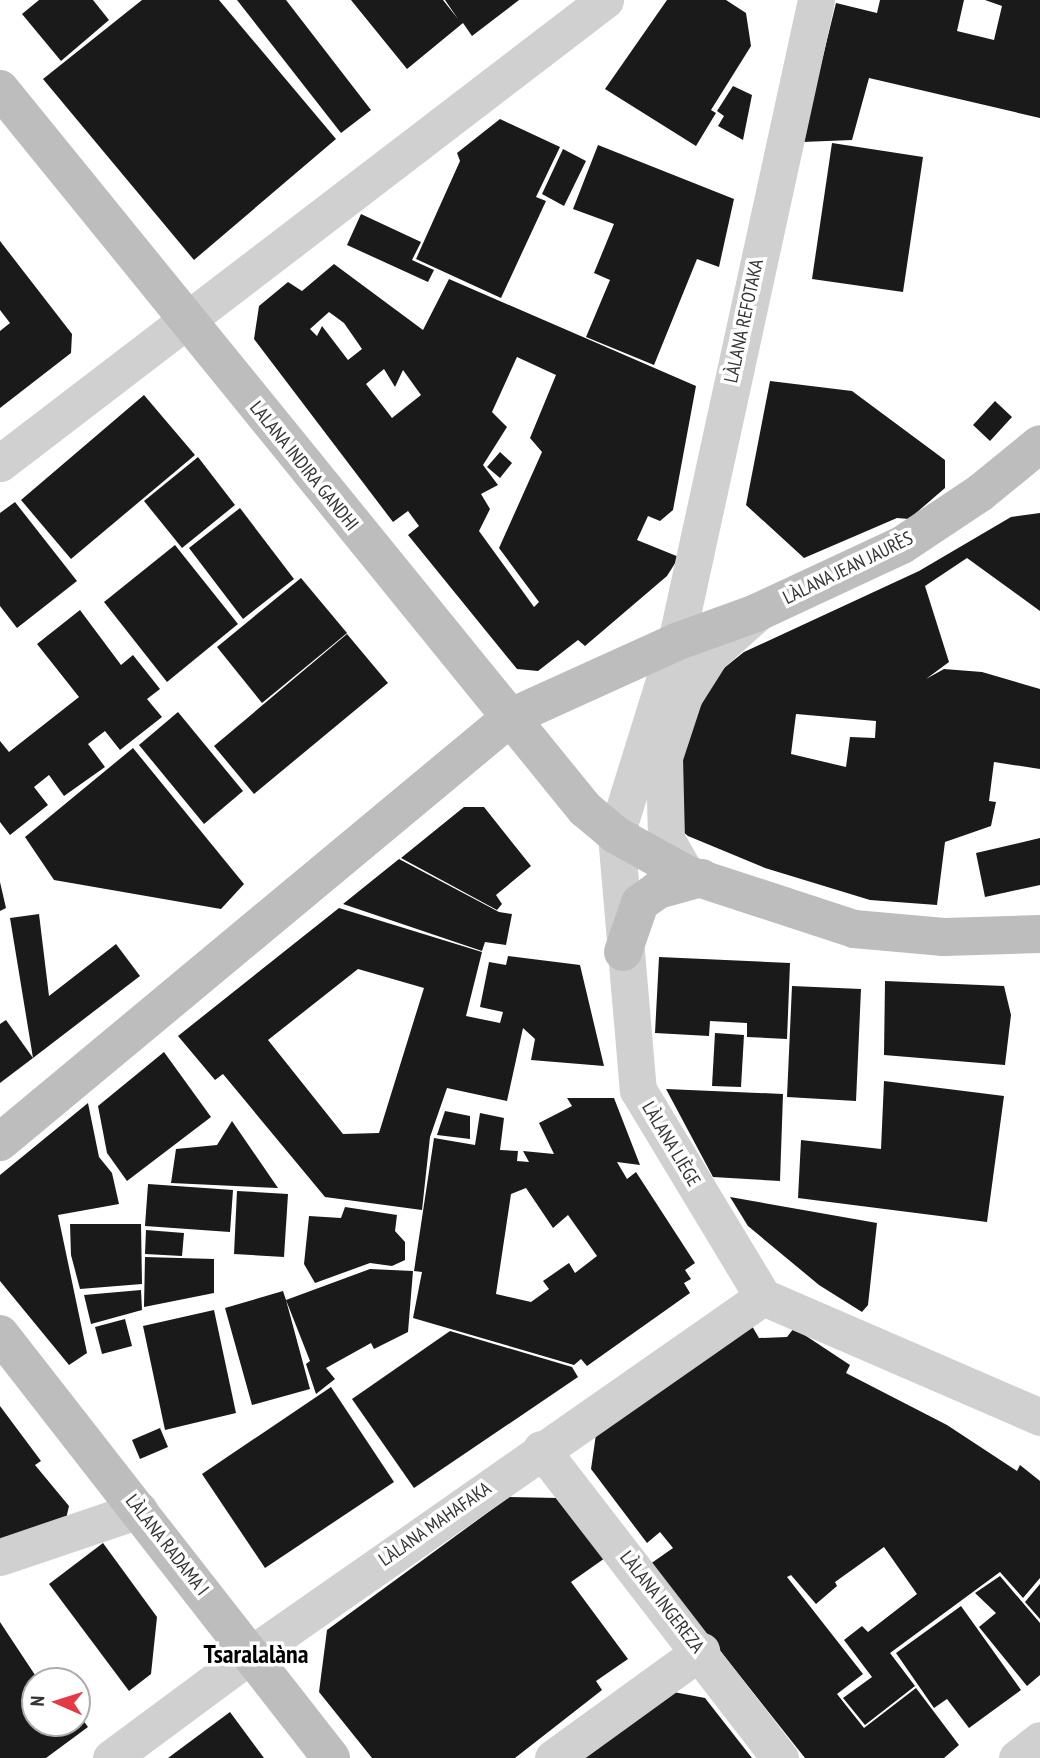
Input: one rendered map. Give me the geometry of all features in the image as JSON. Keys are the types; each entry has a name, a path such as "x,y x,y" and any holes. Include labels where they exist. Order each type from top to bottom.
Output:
{"street":[{"path":"0,463 605,0"},
{"name":"LÀLANA REFOTAKA","path":"676,642 816,0"},
{"name":"LALANA INDIRA GANDHI","path":"0,89 186,322 584,809 616,835 693,876 854,929 944,937 1040,934"},
{"name":"LÀLANA JEAN JAURÈS","path":"0,1142 511,717 676,642 756,613 902,545 1040,444"},
{"path":"623,952 640,903 658,890 693,876 666,839 662,808 664,757 684,696 710,654 756,613"},
{"name":"LÀLANA LIÈGE","path":"676,642 616,835 623,952 639,1090 763,1297"},
{"path":"763,1297 1040,1417"},
{"name":"LÀLANA MAHAFAKA","path":"111,1758 253,1653 541,1449 763,1297"},
{"name":"LÀLANA RADAMA I","path":"0,1334 253,1653 331,1758"},
{"name":"LÀLANA INGEREZA","path":"541,1449 701,1651 780,1758"},
{"path":"0,1557 139,1510"},
{"path":"553,1758 701,1651"},
{"path":"1017,1758 1040,1740"}],"building":[{"path":"39,0 93,0 109,20 61,61 22,14"},
{"path":"142,0 219,0 336,139 194,260 43,79"},
{"path":"237,0 286,0 371,110 341,133"},
{"path":"351,0 443,0 458,19 445,0 519,0 472,36 463,23 407,69"},
{"path":"667,0 726,0 746,13 751,46 711,110 716,113 696,146 605,89"},
{"path":"880,0 964,0 957,31 994,40 1002,6 985,0 1040,0 1040,118 869,78 852,140 802,142 836,3 877,13"},
{"path":"733,86 752,95 743,140 718,126 724,116 717,111"},
{"path":"500,119 560,147 536,197 546,201 501,298 416,259 460,161 457,153"},
{"path":"832,143 923,157 903,292 812,279"},
{"path":"598,145 734,199 719,267 697,259 654,365 586,337 610,280 594,273 614,224 573,209"},
{"path":"563,149 586,161 564,206 542,194"},
{"path":"361,214 421,242 412,260 434,270 428,282 347,245"},
{"path":"0,241 72,334 71,353 0,408 0,331 10,323 0,310"},
{"path":"334,264 423,330 449,279 696,386 673,510 660,521 648,516 637,540 679,557 667,576 585,646 578,640 538,671 517,669 408,535 419,526 408,511 393,522 254,339 259,306 288,282 302,291","holes":["329,312 344,323 362,349 348,360 322,326 317,336 310,329","517,357 556,375 530,438 542,452 499,548 539,602 534,607 479,531 490,509 481,494 498,485 483,465 507,427 492,412","384,369 395,387 403,370 421,395 392,418 366,384"]},
{"path":"770,381 852,391 945,460 945,488 909,519 897,518 804,558 746,505"},
{"path":"144,395 195,455 71,559 21,500"},
{"path":"995,401 1012,417 990,441 973,425"},
{"path":"500,452 512,463 500,478 487,467"},
{"path":"198,457 235,505 182,548 144,501"},
{"path":"15,502 77,581 17,628 0,606 0,513"},
{"path":"240,508 294,579 243,619 189,548"},
{"path":"1040,513 1040,611 967,558 925,586 949,662 926,679 944,669 982,672 1040,689 1040,769 994,762 989,801 996,802 991,826 945,842 937,905 870,900 765,868 688,836 677,827 678,763 694,713 719,672 744,652 919,571 1011,517","holes":["796,714 876,721 875,738 850,737 846,767 791,754"]},
{"path":"175,545 238,624 167,682 104,602"},
{"path":"301,578 347,633 262,703 217,647"},
{"path":"80,610 121,665 133,655 160,689 147,699 162,717 120,750 105,731 88,744 105,767 64,796 49,775 34,787 48,805 10,835 0,822 0,741 9,752 79,697 37,644"},
{"path":"347,634 388,683 254,794 214,746"},
{"path":"178,712 243,791 204,824 139,745"},
{"path":"133,748 244,884 221,909 54,880 25,837"},
{"path":"464,807 484,807 531,866 496,895 502,904 497,910 401,858"},
{"path":"1040,838 1040,885 985,897 976,853"},
{"path":"399,859 499,912 512,914 506,945 485,942 482,951 343,904"},
{"path":"0,882 6,908 0,911"},
{"path":"339,908 482,952 466,1016 500,1023 503,1012 480,1007 489,962 506,965 508,956 580,965 604,1066 531,1060 535,1039 523,1028 507,1101 447,1088 430,1137 422,1210 325,1197 223,1074 215,1080 178,1036","holes":["358,969 424,988 379,1133 343,1134 268,1040"]},
{"path":"39,914 49,996 116,944 140,976 33,1058 10,918"},
{"path":"659,957 790,963 787,1039 747,1037 747,1023 710,1021 709,1036 655,1033"},
{"path":"885,981 1004,986 1011,1015 1005,1065 884,1055"},
{"path":"792,986 861,989 856,1101 787,1097"},
{"path":"6,1020 33,1058 0,1083 0,1024"},
{"path":"715,1033 744,1035 741,1087 712,1086"},
{"path":"164,1052 211,1117 127,1181 107,1153 98,1106"},
{"path":"884,1081 1004,1096 987,1222 798,1198 801,1140 881,1149"},
{"path":"666,1089 783,1094 780,1181 713,1177"},
{"path":"567,1098 614,1098 640,1165 617,1162 627,1179 636,1172 695,1263 685,1270 691,1279 684,1283 690,1293 587,1366 581,1359 574,1365 413,1318 422,1272 414,1271 434,1138 475,1145 480,1113 504,1118 500,1150 518,1151 517,1161 529,1162 523,1151 554,1154 539,1123 572,1106","holes":["526,1188 553,1228 568,1215 597,1256 575,1273 569,1263 543,1281 549,1289 531,1302 496,1294 511,1194"]},
{"path":"88,1103 99,1157 112,1173 119,1204 58,1215 87,1353 69,1365 0,1281 0,1175"},
{"path":"445,1111 470,1116 470,1139 437,1135"},
{"path":"232,1121 278,1188 171,1183 176,1149 217,1145"},
{"path":"148,1184 233,1190 230,1232 145,1226"},
{"path":"237,1191 288,1194 284,1257 234,1254"},
{"path":"730,1197 877,1223 868,1305 862,1312 819,1285 748,1226"},
{"path":"345,1207 397,1215 395,1231 405,1242 405,1260 392,1266 370,1263 315,1283 304,1264 309,1216 341,1218"},
{"path":"70,1224 141,1224 142,1284 80,1289 71,1255"},
{"path":"146,1230 184,1233 182,1256 145,1254"},
{"path":"145,1257 214,1259 214,1293 144,1307"},
{"path":"370,1269 413,1271 408,1332 374,1349 371,1343 326,1368 335,1379 316,1394 306,1364 310,1361 286,1300"},
{"path":"141,1290 142,1310 91,1324 84,1295"},
{"path":"283,1291 310,1389 252,1405 225,1308"},
{"path":"214,1310 236,1413 165,1430 143,1326"},
{"path":"125,1319 132,1346 102,1354 95,1327"},
{"path":"752,1326 759,1338 787,1337 794,1328 850,1365 846,1373 947,1425 1017,1471 1020,1465 1040,1481 1040,1578 1023,1598 1000,1572 890,1653 915,1686 865,1725 843,1698 872,1677 844,1640 862,1626 868,1632 917,1594 884,1547 835,1582 837,1586 816,1604 791,1575 787,1577 863,1674 837,1694 864,1728 916,1688 959,1745 944,1758 805,1758 710,1638 643,1569 673,1548 660,1532 647,1543 591,1469 596,1434"},
{"path":"450,1331 572,1367 578,1377 414,1488 352,1399"},
{"path":"331,1387 394,1482 265,1568 202,1474"},
{"path":"0,1406 41,1461 35,1465 69,1506 66,1519 0,1539"},
{"path":"160,1428 168,1447 140,1459 132,1440"},
{"path":"509,1497 558,1498 605,1558 571,1582 628,1659 596,1681 602,1690 515,1758 372,1758 319,1692 327,1630"},
{"path":"103,1543 157,1617 151,1674 129,1691 49,1584"},
{"path":"1000,1576 1040,1623 1040,1675 1027,1686 979,1627 996,1613 975,1593"},
{"path":"1040,1584 1040,1619 1025,1602"},
{"path":"961,1606 1021,1690 969,1728 947,1699 934,1708 896,1653"},
{"path":"0,1622 30,1667 21,1667 21,1737 74,1737 46,1758 0,1758"},
{"path":"663,1690 705,1698 752,1758 576,1758"},
{"path":"230,1712 264,1758 168,1758"}],"district":[{"name":"Tsaralalàna","path":"256,1654"}]}
